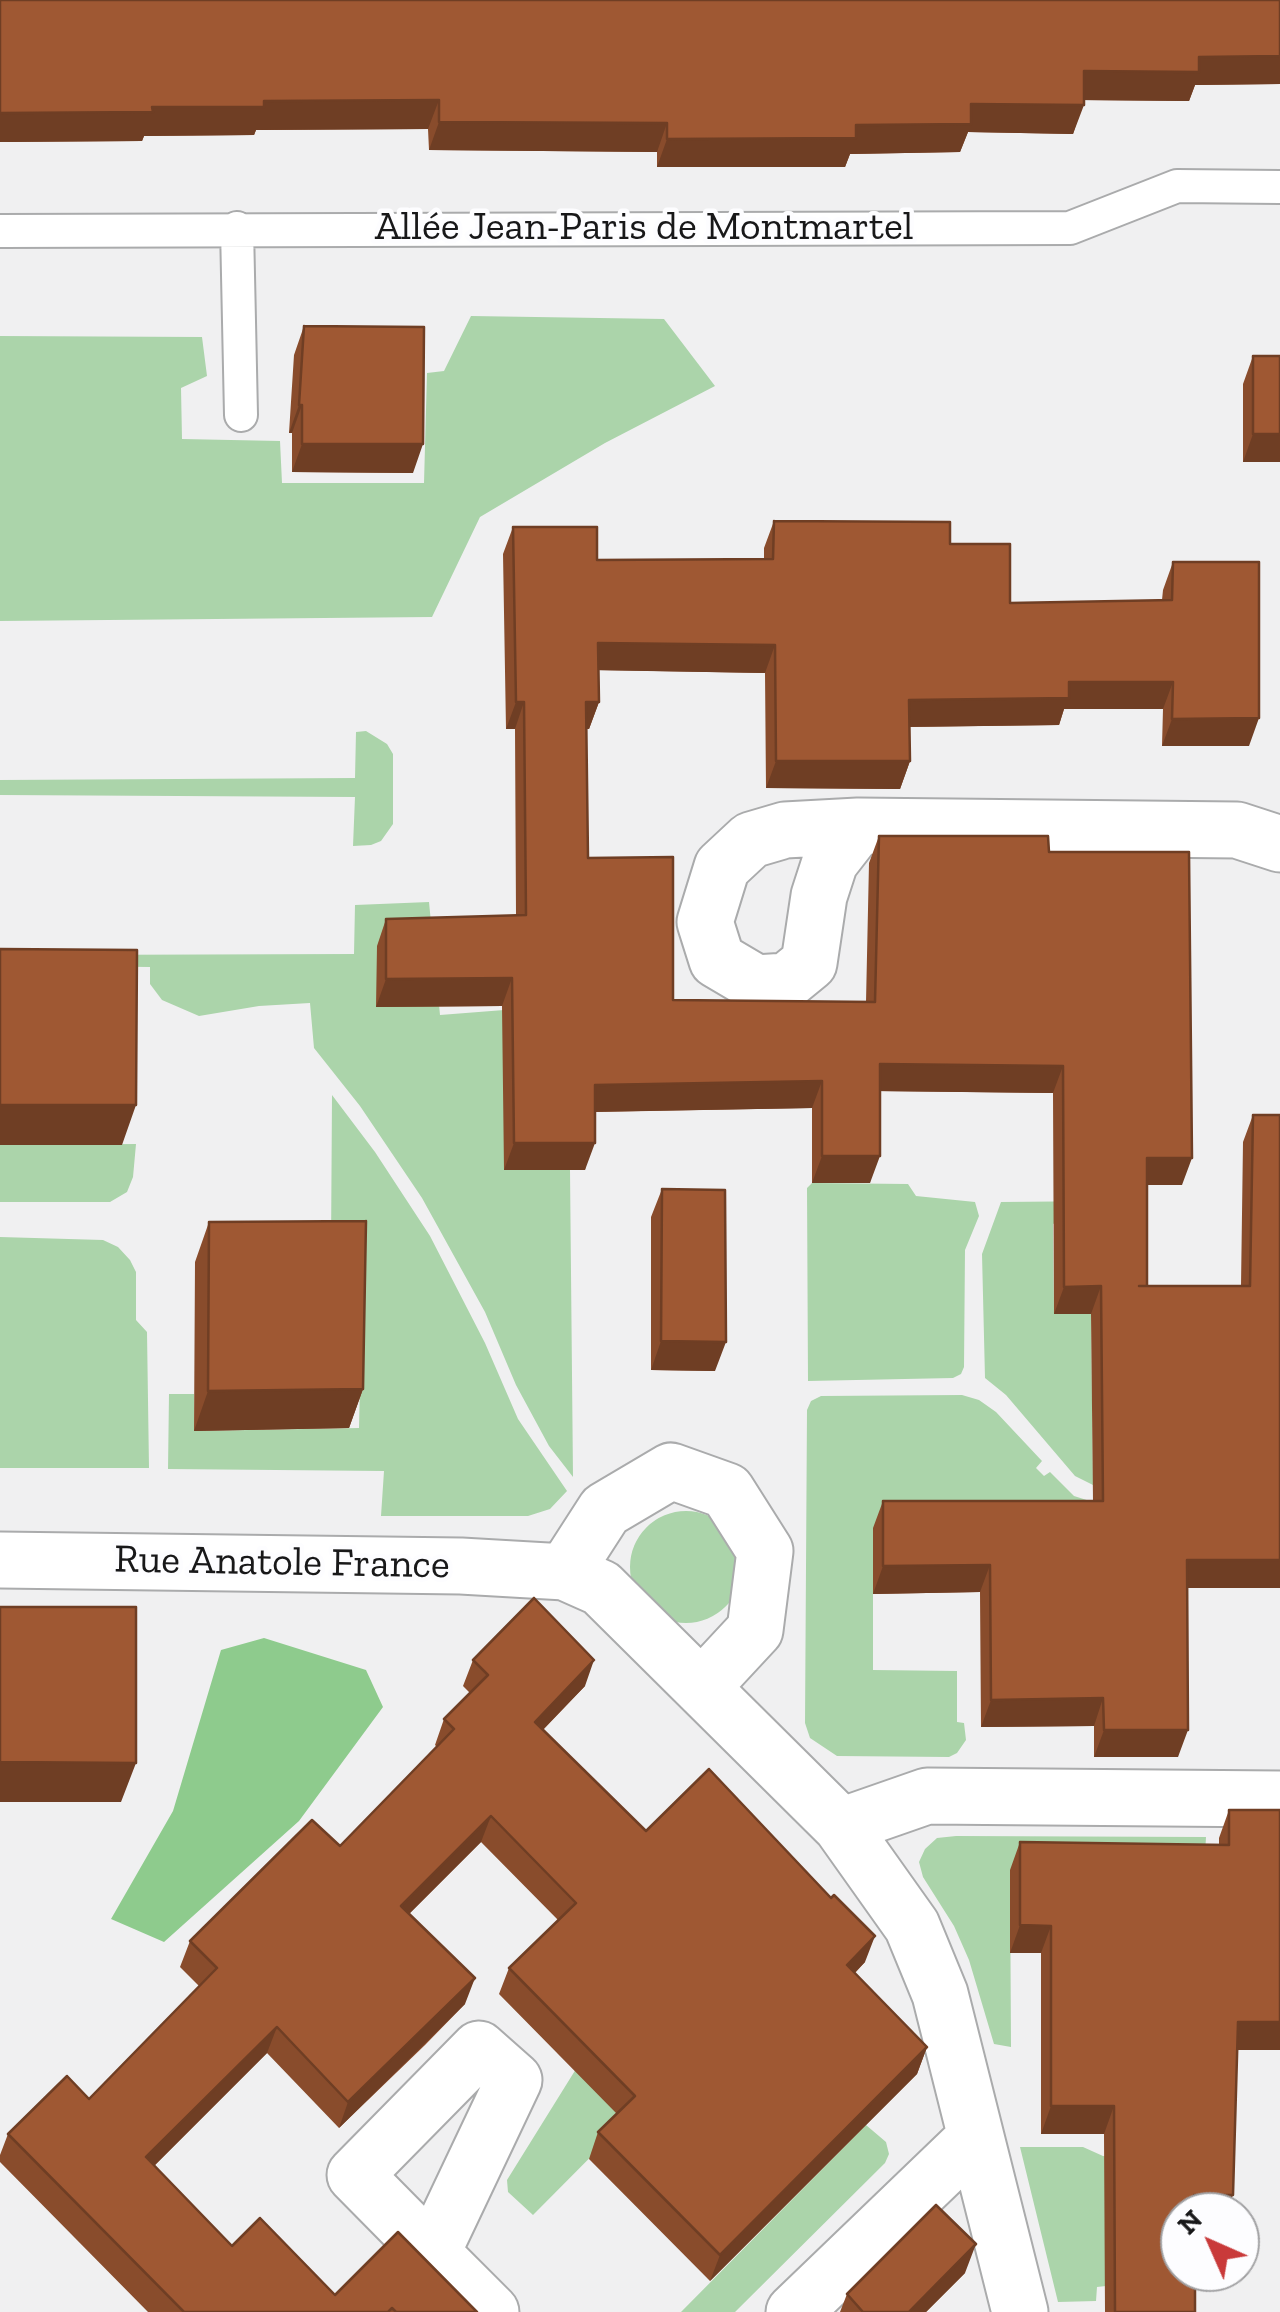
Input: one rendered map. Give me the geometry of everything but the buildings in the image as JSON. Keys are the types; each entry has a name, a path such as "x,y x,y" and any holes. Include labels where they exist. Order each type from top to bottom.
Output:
{"street":[{"path":"858,826 1237,830 1280,844"},
{"path":"702,1687 755,1630 765,1550 727,1491 671,1472 605,1510 565,1572 601,1588 841,1826 912,1926 940,1994 1020,2312"},
{"name":"Rue Anatole France","path":"0,1560 222,1560 565,1572"},
{"path":"841,1826 926,1796 1280,1799"},
{"path":"794,2312 975,2138"},
{"path":"432,2253 491,2312"}],"lane":[{"name":"Allée Jean-Paris de Montmartel","path":"0,230 1070,228 1176,186 1280,187"},
{"path":"237,228 241,415"}],"green space":[{"path":"471,316 664,319 715,386 605,443 480,517 432,617 0,621 0,336 202,337 207,376 181,388 182,439 280,441 282,483 424,483 427,373 444,371"},
{"path":"366,731 387,744 393,754 393,824 381,841 371,845 353,846 355,797 0,795 0,780 355,778 356,732"},
{"path":"429,902 440,1015 517,1009 504,1170 570,1170 573,1477 549,1446 516,1385 485,1312 422,1198 360,1106 314,1048 310,1003 199,1016 162,1000 150,984 150,967 53,966 52,955 354,954 355,905"},
{"path":"332,1095 430,1236 485,1343 518,1419 567,1491 550,1509 528,1516 381,1516 384,1471 168,1469 169,1394 194,1394 194,1431 359,1428 363,1250 331,1249"},
{"path":"136,1144 133,1177 127,1192 110,1202 0,1202 0,1145"},
{"path":"812,1183 908,1184 916,1196 975,1202 979,1216 965,1250 961,1374 953,1378 808,1381 807,1188"},
{"path":"1108,1201 1053,1224 1054,1313 1091,1314 1093,1485 1075,1476 1006,1395 985,1378 982,1254 1001,1202"},
{"path":"0,1237 103,1240 118,1247 130,1260 136,1272 136,1320 147,1332 149,1468 0,1468"},
{"path":"962,1395 979,1400 996,1412 1042,1461 1036,1468 1044,1476 1050,1472 1074,1496 1093,1502 873,1593 873,1670 957,1671 957,1722 964,1723 966,1740 949,1757 837,1756 810,1738 805,1723 807,1410 811,1401 821,1396"},
{"path":"686,1511 707,1516 725,1528 737,1546 742,1567 737,1588 725,1606 707,1618 686,1623 665,1618 647,1606 635,1588 630,1567 635,1546 647,1528 665,1516"},
{"path":"264,1638 366,1670 383,1707 299,1821 164,1942 111,1919 173,1811 221,1650"},
{"path":"1206,1837 1204,1873 1010,1870 1011,2047 994,2044 969,1960 954,1926 923,1877 919,1862 937,1838"},
{"path":"576,2069 673,2074 533,2215 508,2192 507,2180"},
{"path":"866,2125 886,2142 889,2154 885,2163 735,2312 681,2312"},
{"path":"1020,2147 1083,2147 1103,2156 1143,2158 1106,2286 1097,2287 1096,2301 1058,2302"}]}
